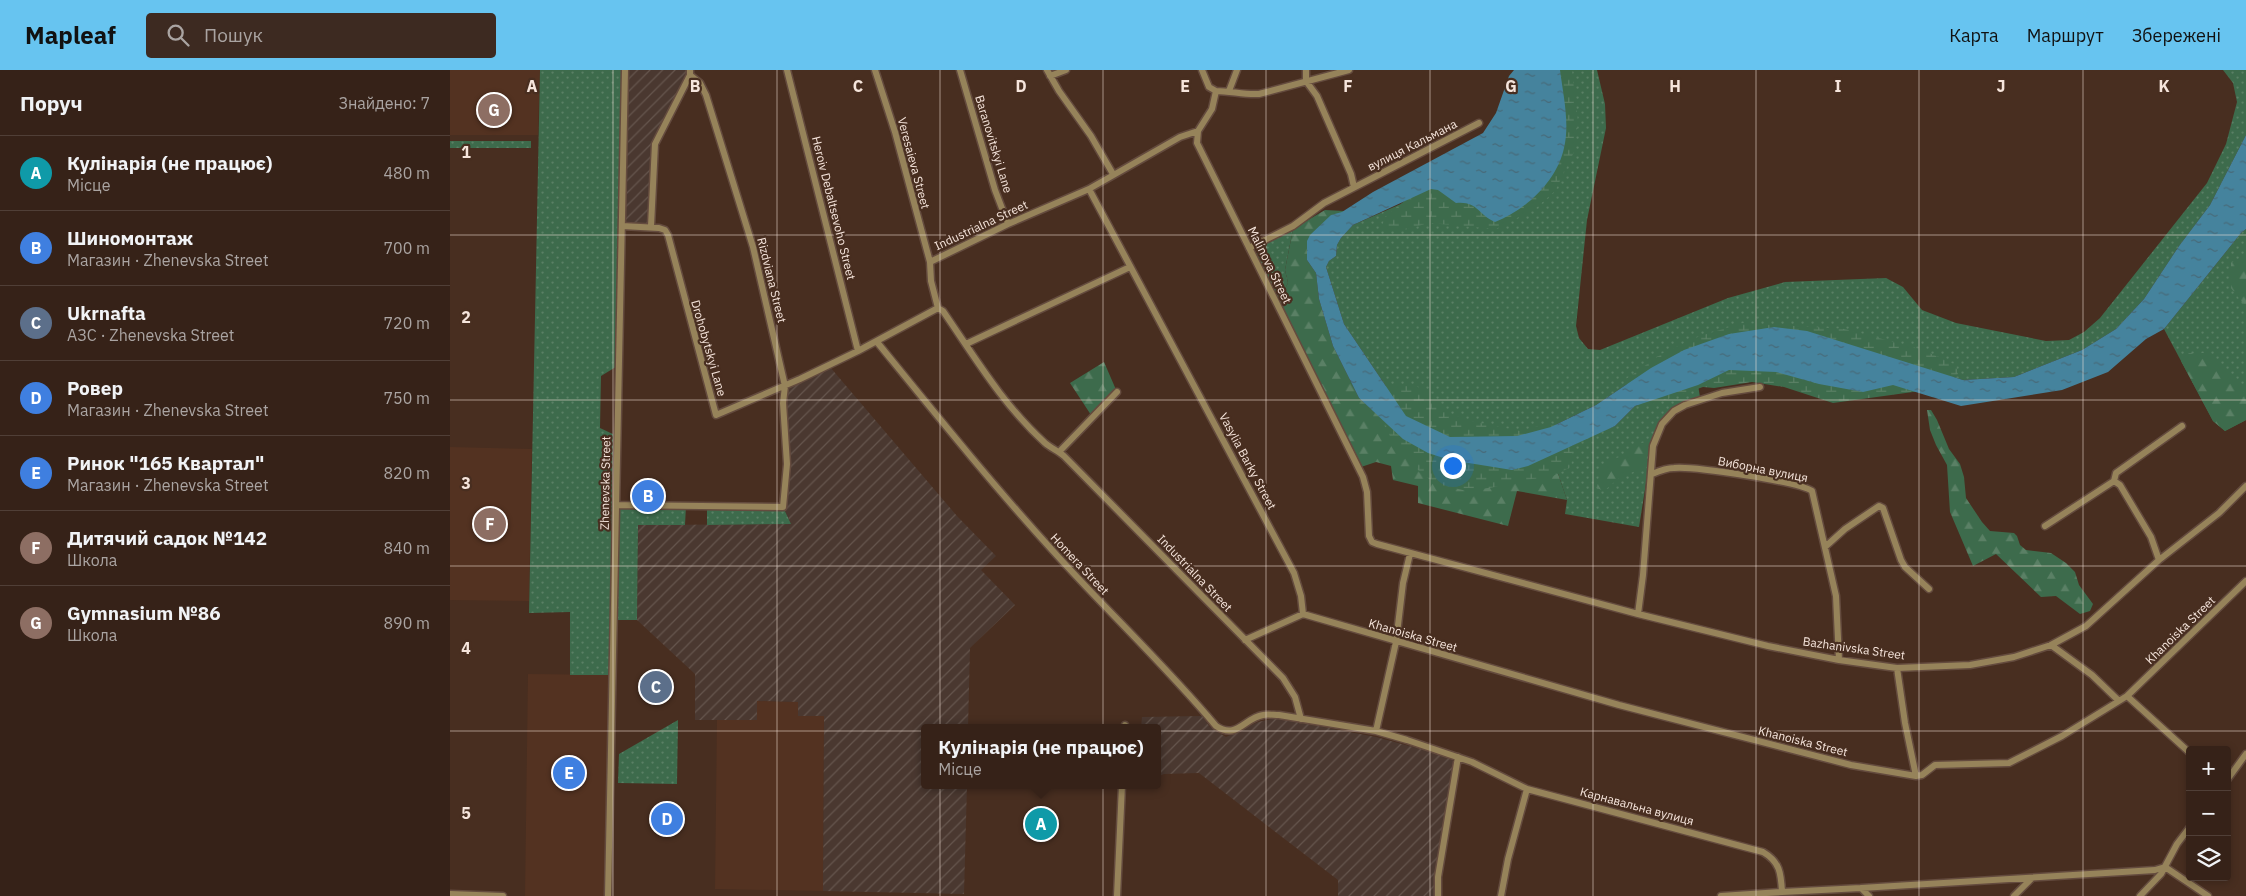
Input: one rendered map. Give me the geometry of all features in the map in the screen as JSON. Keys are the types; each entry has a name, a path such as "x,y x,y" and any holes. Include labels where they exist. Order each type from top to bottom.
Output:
{"street":[{"name":"Zhenevska Street","path":"608,896 625,70"},
{"name":"Heroiv Debaltsevoho Street","path":"787,70 858,352"},
{"name":"Veresaieva Street","path":"875,70 895,132 930,262"},
{"name":"Baranovitskyi Lane","path":"960,70 992,182 1008,224"},
{"path":"1066,70 1049,73 1114,174"},
{"path":"1202,70 1209,87 1216,91 1229,91 1248,95 1259,94 1349,70"},
{"path":"1229,91 1237,70"},
{"path":"1306,70 1306,81"},
{"path":"622,226 651,226 654,144 690,72"},
{"name":"Rizdviana Street","path":"616,505 783,506 787,464 783,403 785,386 753,247 706,95 700,83 690,72"},
{"name":"вулиця Кальмана","path":"1306,81 1317,96 1352,174 1354,187"},
{"path":"1198,131 1212,109 1216,91"},
{"name":"вулиця Кальмана","path":"1250,248 1293,226 1324,203 1479,123"},
{"name":"Industrialna Street","path":"1198,131 1180,137 1089,189 1008,224 930,262 931,281 938,308 943,311 992,383 1016,412 1046,444 1059,452 1288,686 1295,697 1301,719"},
{"name":"Malinova Street","path":"1198,131 1197,143 1363,477 1367,492 1372,542 1410,554"},
{"name":"Vasylia Barky Street","path":"1089,189 1294,573 1301,596 1303,614"},
{"name":"Drohobytskyi Lane","path":"651,226 664,230 668,235 716,415 785,386"},
{"path":"966,344 1130,267"},
{"path":"785,386 858,352 938,308"},
{"name":"Homera Street","path":"876,342 1026,522 1086,587 1172,674 1216,726 1227,731 1234,730 1263,714 1376,731"},
{"path":"1638,614 1656,436 1662,424 1674,411 1685,405 1722,392 1760,387"},
{"path":"1059,452 1118,392"},
{"path":"2045,526 2114,481 2116,473 2182,426"},
{"name":"Виборна вулиця","path":"1652,474 1675,467 1699,469 1809,488 1814,494 1836,596 1838,660"},
{"path":"2114,481 2120,485 2151,537 2159,560"},
{"name":"Bazhanivska Street","path":"1410,554 1638,614 1768,646 1838,660 1897,668 1993,662 2051,645 2086,626 2159,560 2219,513 2246,486"},
{"path":"1825,547 1845,529 1879,506 1883,508 1905,567 1929,589"},
{"path":"1376,731 1396,642 1403,583 1410,554"},
{"name":"Khanoiska Street","path":"1303,614 1619,705 1770,745 1851,765 1916,776 1935,765 2009,764 2062,736 2127,696 2246,581"},
{"path":"1245,640 1303,614"},
{"path":"2051,645 2092,675 2119,702"},
{"path":"1897,668 1905,723 1916,776"},
{"path":"2127,696 2186,749"},
{"name":"Карнавальна вулиця","path":"1376,731 1472,762 1527,789 1763,852 1770,856 1780,868 1782,892"},
{"path":"2231,775 2246,754"},
{"path":"1438,896 1438,877 1458,757"},
{"path":"1117,896 1122,789"},
{"path":"1501,896 1508,860 1527,789"},
{"path":"2140,896 2165,867 2177,844 2186,832"},
{"path":"1721,896 2155,870 2165,867"},
{"path":"2165,867 2208,896"},
{"path":"2014,896 2032,878"},
{"path":"1861,888 1869,896"},
{"path":"450,894 503,896"}],"shaded area":[{"path":"450,70 540,70 538,135 450,135"},
{"path":"625,70 690,70 655,144 651,226 622,226"},
{"path":"830,367 957,516 996,556 981,570 1015,605 970,648 968,724 921,724 921,789 967,789 964,894 823,891 824,716 798,716 798,702 757,701 757,720 695,720 695,674 637,620 638,525 791,524 783,507 785,386"},
{"path":"450,447 532,449 529,601 450,600"},
{"path":"528,674 613,675 608,896 525,896"},
{"path":"757,701 798,702 824,716 823,891 715,889 717,719 757,720"},
{"path":"1202,716 1210,727 1226,737 1258,722 1276,718 1376,737 1454,758 1435,896 1338,896 1338,880 1199,773 1161,775 1161,724 1141,724 1142,717"}],"green space":[{"path":"540,70 625,70 619,365 601,376 600,428 617,436 616,505 686,506 685,525 638,525 637,620 614,620 613,675 570,675 570,612 529,613"},
{"path":"1556,70 1572,70 1578,122 1574,152 1555,191 1536,208 1496,229 1429,223 1404,230 1388,231 1382,226 1385,217 1408,198 1445,181"},
{"path":"1560,70 1597,70 1605,104 1606,128 1587,220 1576,326 1579,338 1588,349 1600,350 1728,298 1785,282 1886,278 1903,287 1922,310 1956,323 2046,341 2069,340 2084,332 2100,318 2207,183 2226,144 2237,102 2233,83 2223,70 2246,70 2246,135 2210,205 2179,246 2144,299 2116,329 2082,350 2014,377 1963,380 1910,365 1651,368 1596,405 1551,427 1517,436 1406,416 1344,324 1326,267 1329,261 1336,256 1337,245 1341,238 1353,225 1410,200"},
{"path":"450,141 531,141 531,148 450,148"},
{"path":"1325,210 1344,211 1307,260 1316,273 1319,299 1333,346 1359,398 1379,416 1552,456 1567,500 1517,491 1508,526 1418,503 1418,486 1393,480 1391,466 1376,462 1358,468 1279,301 1288,283 1285,270 1293,229"},
{"path":"1293,229 1285,270 1288,283 1279,301 1257,254 1259,247"},
{"path":"2246,229 2246,420 2225,431 2213,421 2164,329"},
{"path":"2246,255 2246,307 2231,288 2231,263"},
{"path":"1743,323 1845,329 1923,350 1956,365 1958,374 1942,388 1833,403 1784,387 1752,382 1714,388 1703,387 1641,408 1628,397 1626,379 1663,353 1700,336"},
{"path":"2189,353 2208,353 2237,379 2246,396 2246,420 2225,431 2213,421 2181,361"},
{"path":"1104,362 1117,392 1093,418 1070,383"},
{"path":"1392,384 1413,384 1433,396 1451,414 1475,422 1520,431 1550,423 1567,428 1571,437 1571,467 1551,477 1515,481 1495,487 1467,491 1437,484 1420,473 1408,454 1391,438 1372,402 1372,390"},
{"path":"1698,385 1700,397 1666,414 1654,433 1639,527 1565,514 1567,500 1552,456 1594,434 1615,426 1635,406"},
{"path":"1927,410 1931,410 1949,449 1960,464 1964,477 1966,498 1982,522 1990,531 2014,533 2020,545 2026,550 2051,553 2066,563 2075,572 2079,585 2093,604 2090,611 2080,614 2056,596 2041,597 1996,554 1973,566 1950,512 1947,465 1930,430"},
{"path":"1646,442 1649,446 1645,467 1619,478 1604,491 1597,488 1600,470 1605,462 1625,455 1637,444"},
{"path":"707,506 783,507 791,524 707,525"},
{"path":"678,720 677,784 618,783 619,754"}],"water":[{"path":"1514,70 1560,70 1565,109 1566,138 1555,172 1538,193 1518,210 1495,222 1473,206 1456,203 1438,190 1431,189 1353,225 1341,238 1337,245 1336,256 1329,261 1326,267 1344,324 1406,416 1450,437 1517,436 1551,427 1596,405 1651,368 1684,350 1729,334 1774,327 1807,331 1963,380 2014,377 2082,350 2116,329 2144,299 2179,246 2210,205 2246,135 2246,229 2164,329 2146,339 2108,372 2062,390 1961,406 1893,385 1863,392 1819,384 1776,372 1729,370 1698,385 1635,406 1615,426 1528,466 1512,470 1450,460 1428,453 1403,439 1359,398 1333,346 1319,299 1316,273 1307,260 1307,241 1310,235 1331,215 1342,212 1373,192 1483,133 1496,113 1509,76"}],"place":[{"name":"Gymnasium №86","path":"494,110"},
{"name":"Шиномонтаж","path":"648,496"},
{"name":"Дитячий садок №142","path":"490,524"},
{"name":"Ukrnafta","path":"656,687"},
{"name":"Ринок \"165 Квартал\"","path":"569,773"},
{"name":"Ровер","path":"667,819"},
{"name":"Кулінарія (не працює)","path":"1041,824"}]}
